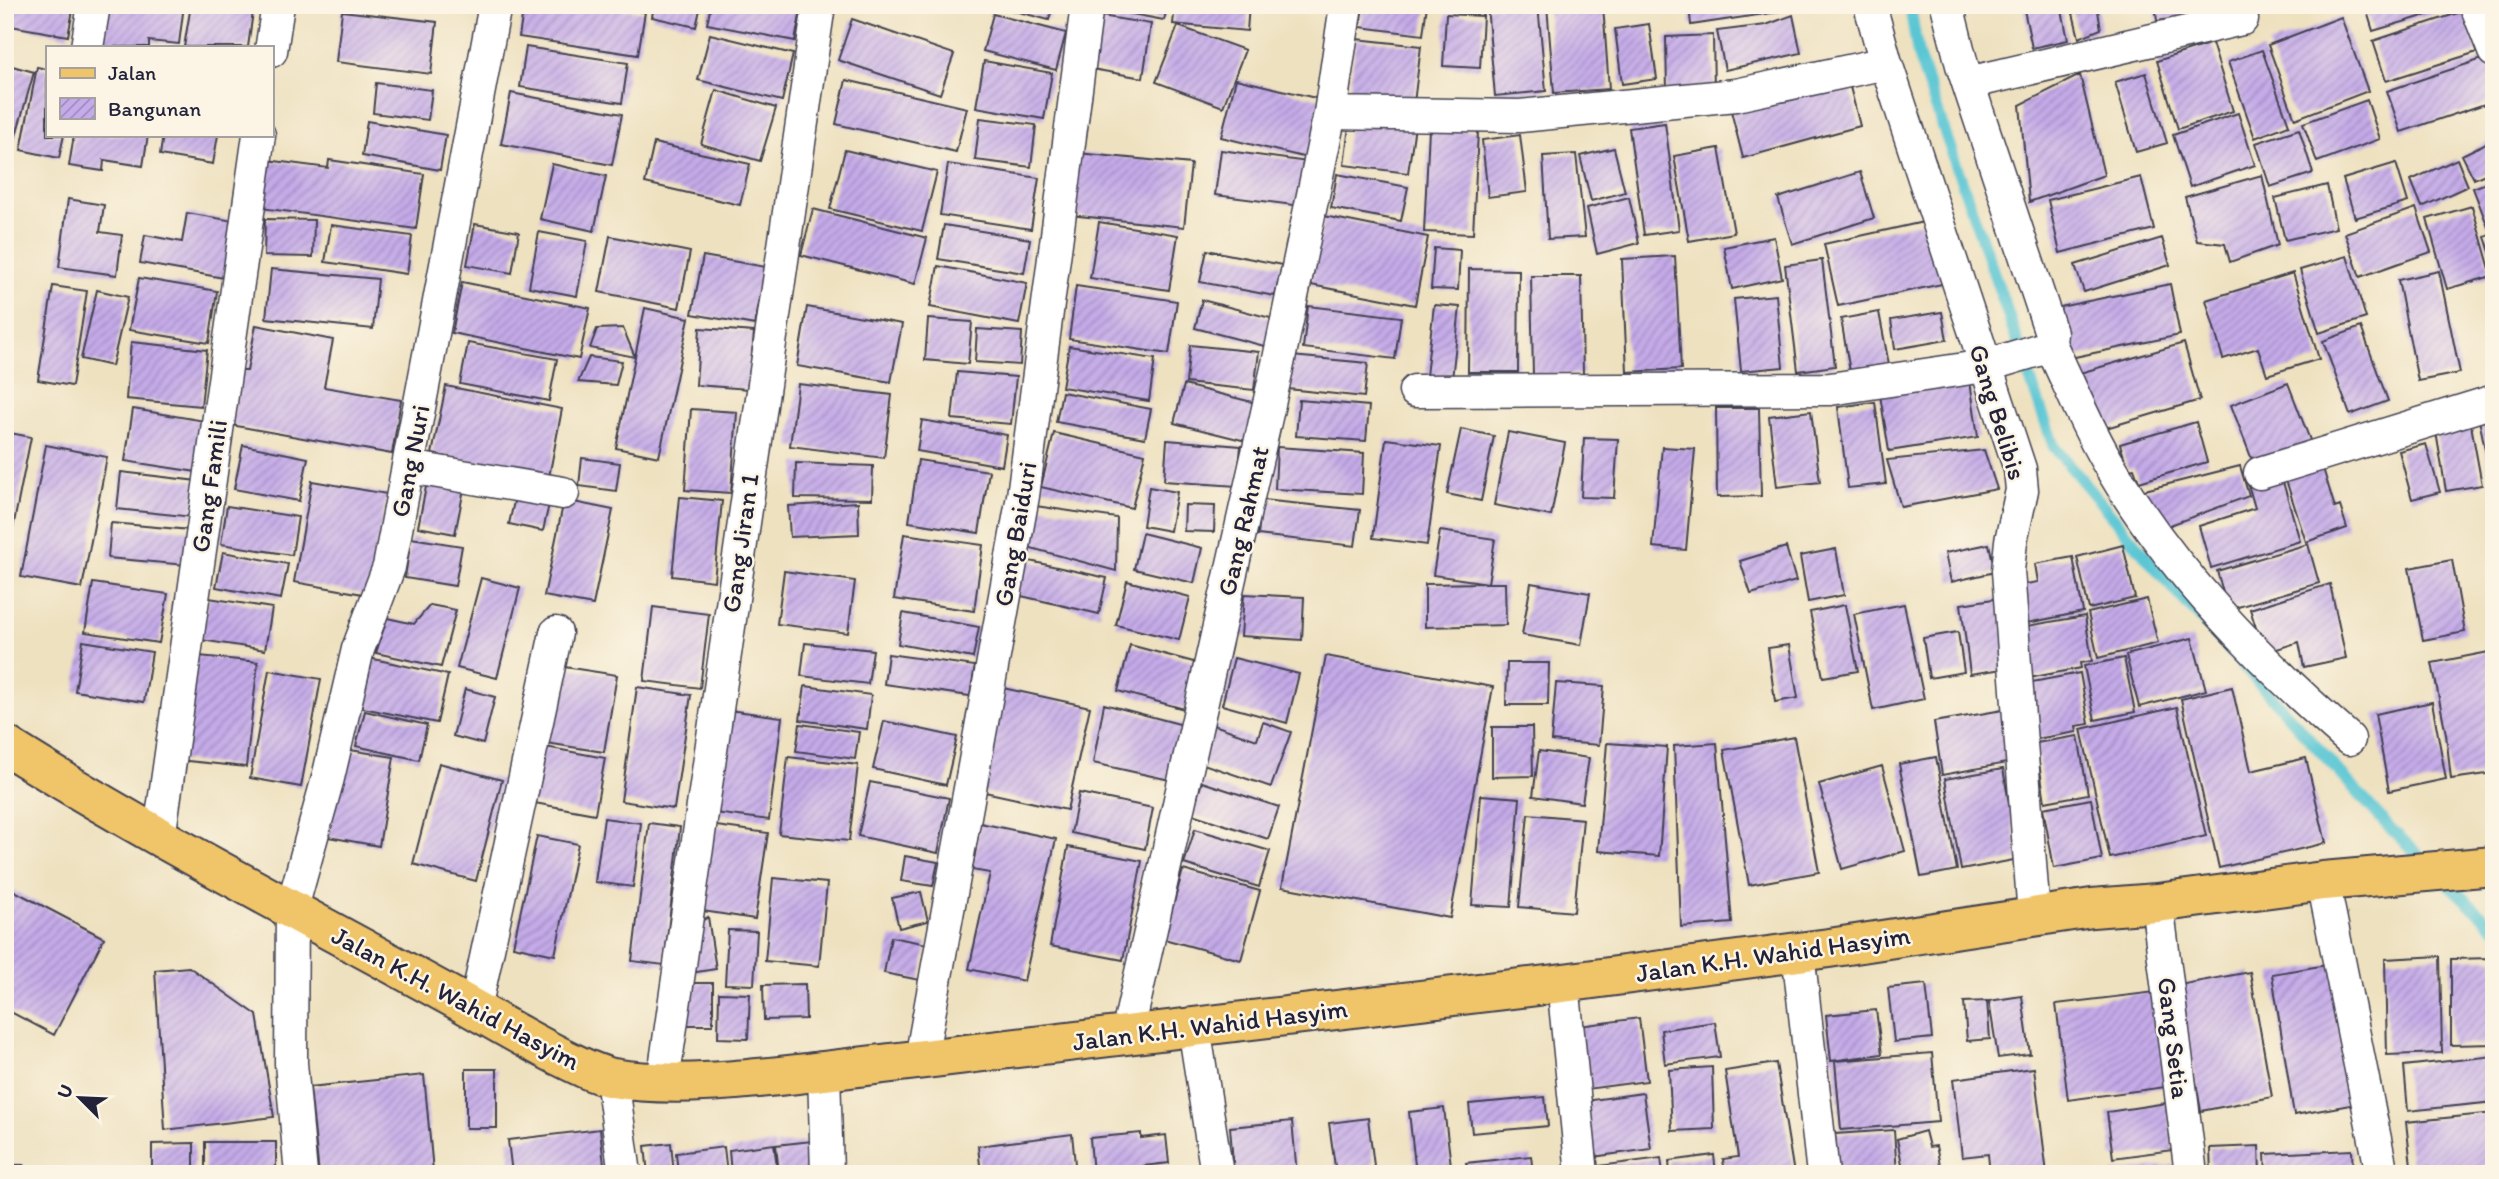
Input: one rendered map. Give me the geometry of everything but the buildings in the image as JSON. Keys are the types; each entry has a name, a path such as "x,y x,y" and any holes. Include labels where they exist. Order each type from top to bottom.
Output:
{"main road":[{"name":"Jalan K.H. Wahid Hasyim","path":"5,746 159,838 578,1066 611,1078 663,1082 747,1080 824,1071 1563,983 2034,916 2333,881 2494,866"}],"street":[{"path":"87,46 94,5"},
{"path":"272,46 278,5"},
{"name":"Gang Nuri","path":"301,1174 291,1063 292,908 328,778 358,649 390,567 495,5"},
{"name":"Gang Jiran 1","path":"663,1082 819,5"},
{"name":"Gang Baiduri","path":"920,1059 1023,496 1087,5"},
{"name":"Gang Rahmat","path":"1127,1035 1278,364 1329,113 1346,5"},
{"name":"Gang Belibis","path":"1870,5 1886,63 1993,364 2020,469 2022,489 2008,571 2034,916"},
{"path":"1947,5 1968,83 2051,333 2049,345 2110,467 2145,521 2201,593 2295,692 2349,739"},
{"path":"2476,5 2494,51"},
{"path":"1968,83 2242,19"},
{"path":"1329,113 1520,116 1736,95 1886,63"},
{"name":"Gang Famili","path":"159,838 259,136"},
{"path":"1415,391 1830,390 1993,364 2049,345"},
{"path":"2260,473 2494,401"},
{"path":"409,467 563,493"},
{"path":"475,1009 556,633"},
{"path":"2333,881 2382,1174"},
{"name":"Gang Setia","path":"2157,903 2191,1174"},
{"path":"1798,951 1823,1174"},
{"path":"1563,983 1582,1174"},
{"path":"1194,1027 1217,1174"},
{"path":"824,1071 827,1174"},
{"path":"611,1078 625,1174"}],"waterway":[{"path":"1910,5 1918,55 2054,447 2165,579 2388,826 2428,864"},
{"path":"2443,879 2494,927"}]}
